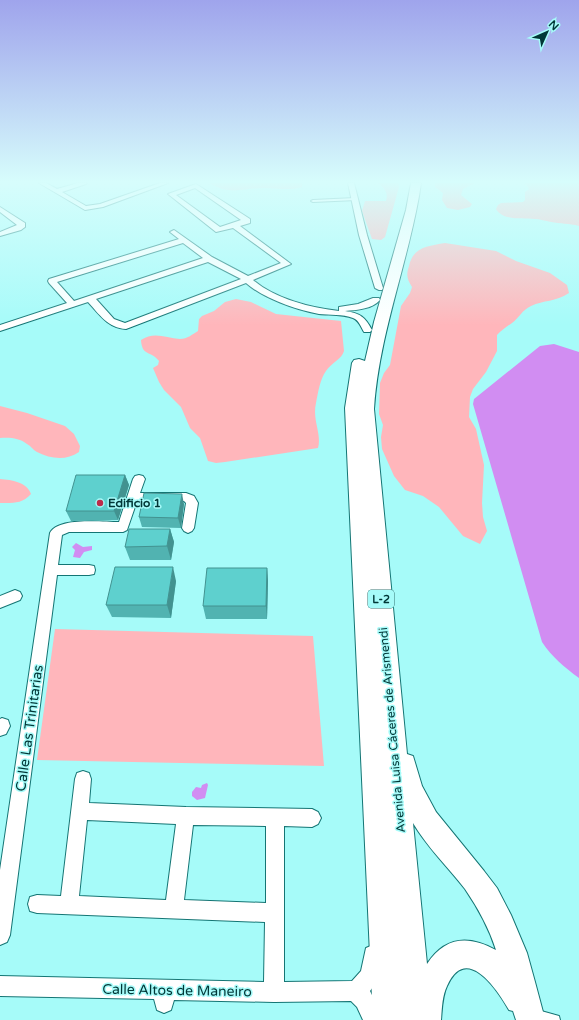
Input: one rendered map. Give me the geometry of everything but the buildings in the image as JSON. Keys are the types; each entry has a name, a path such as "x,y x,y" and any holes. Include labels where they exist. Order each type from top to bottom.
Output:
{"main road":[{"name":"Avenida Luisa Cáceres de Arismendi","path":"388,1020 353,408 357,371 395,231"},
{"name":"Avenida Luisa Cáceres de Arismendi","path":"406,231 375,343 369,372 366,404 416,1020"},
{"path":"388,678 408,784 415,802 425,820 481,890 499,918 538,1017"},
{"path":"426,1020 430,992 441,968 457,954 466,953 485,959 497,968 538,1017"}],"street":[{"path":"0,234 10,231"},
{"path":"90,298 113,323 120,327 126,326 287,264 242,231"},
{"path":"174,232 209,259 294,305 336,309 357,308 367,305 377,294 363,231"},
{"path":"72,304 52,281 185,240"},
{"path":"0,328 209,259"},
{"path":"307,307 318,311 355,315 362,320 367,330"},
{"path":"139,479 133,497 186,497 190,499 192,503 188,528"},
{"name":"Calle Las Trinitarias","path":"0,936 56,533 68,527 123,527 133,497"},
{"path":"51,570 89,570"},
{"path":"0,602 15,596"},
{"path":"69,905 84,779"},
{"path":"80,811 186,816 312,818"},
{"path":"174,909 186,816"},
{"path":"274,817 274,992"},
{"path":"374,1020 364,1000 355,991 365,983 371,970 378,862"},
{"path":"37,904 275,913"},
{"name":"Calle Altos de Maneiro","path":"0,986 165,996 355,991"}],"shaded area":[{"path":"369,231 387,231 385,237 381,240 372,239"},
{"path":"445,243 496,251 516,261 550,273 567,285 569,293 559,298 536,304 528,308 497,335 497,351 486,372 473,389 470,397 469,417 476,429 484,465 482,503 483,517 487,531 480,544 463,536 439,507 423,496 405,490 394,476 382,449 381,437 383,425 379,414 380,383 384,373 390,365 401,306 410,293 412,287 408,277 409,266 414,255 422,248"},
{"path":"236,299 251,302 276,314 341,321 344,351 343,354 328,368 324,374 316,403 315,415 319,437 318,448 225,462 216,463 208,461 200,438 190,428 181,407 164,390 159,382 153,368 158,365 159,361 143,349 141,340 155,335 183,339 198,331 199,319 202,316 214,311 225,302"},
{"path":"554,344 579,352 579,678 559,662 542,642 473,404 474,399 540,346"},
{"path":"0,406 27,413 65,426 74,434 80,446 79,452 69,457 58,458 37,452 21,440 0,438"},
{"path":"0,479 23,484 31,494 21,501 13,503 0,503"},
{"path":"76,543 83,547 92,546 92,550 84,552 80,558 73,557 75,550 72,547"},
{"path":"55,629 313,636 324,766 37,760"},
{"path":"207,783 208,785 205,798 197,800 192,796 192,792 196,787 201,788 202,785"}],"place":[{"name":"Edificio 1","path":"100,503"}]}
